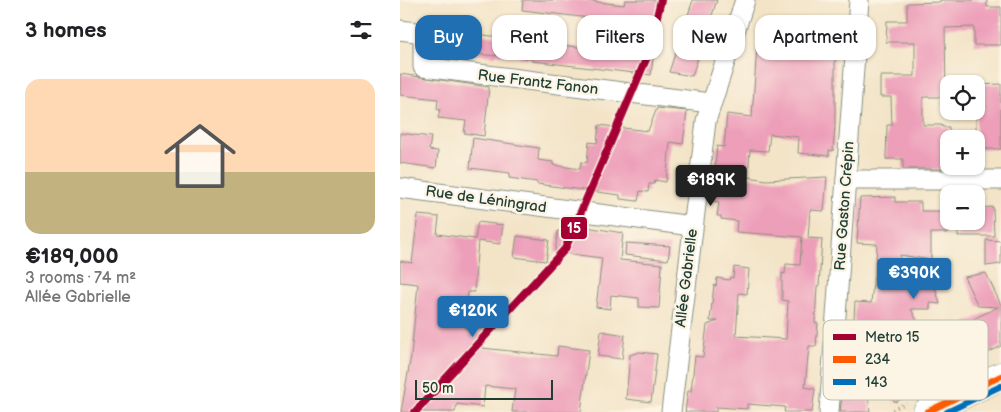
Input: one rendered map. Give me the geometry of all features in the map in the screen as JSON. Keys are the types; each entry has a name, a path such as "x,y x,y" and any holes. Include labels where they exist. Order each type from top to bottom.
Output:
{"main road":[{"path":"988,382 1001,376"},
{"path":"927,412 952,400"}],"street":[{"name":"Allée Gabrielle","path":"671,412 706,121 710,103 745,0"},
{"name":"Rue Gaston Crépin","path":"836,320 859,0"},
{"name":"Rue Frantz Fanon","path":"400,30 423,34 423,67 710,103"},
{"path":"846,180 1001,180"},
{"name":"Rue de Léningrad","path":"400,188 692,226"}],"building":[{"path":"523,0 580,0 624,5 625,0 660,0 658,15 577,16 522,10"},
{"path":"693,0 717,0 712,15 688,15"},
{"path":"940,0 987,0 987,7 1001,7 1001,45 974,45 974,27 945,28 946,75 940,75 940,97 923,97 923,125 949,127 949,130 940,130 940,169 903,169 903,159 886,159 887,125 892,125 891,97 880,97 880,76 915,76 915,42 886,42 887,21 907,21 907,3 940,2"},
{"path":"482,35 492,36 492,56 482,54"},
{"path":"567,46 577,47 577,60 653,60 651,75 532,61 567,60"},
{"path":"673,60 697,60 692,76 669,72"},
{"path":"756,60 835,60 833,151 829,150 829,156 798,153 799,137 770,134 768,151 750,150 748,177 766,180 827,177 824,211 810,210 808,238 822,239 819,286 817,286 815,323 818,323 816,346 809,346 805,387 815,389 812,412 784,412 785,407 747,404 747,409 716,407 716,412 685,412 688,391 691,391 695,356 703,357 707,325 718,321 710,321 714,285 716,286 717,278 729,280 730,277 733,278 734,267 749,269 747,294 739,293 736,336 786,339 788,301 782,300 782,273 785,274 786,264 800,265 802,237 736,232 737,221 721,219 721,216 717,216 719,202 712,201 717,146 724,147 727,114 752,117"},
{"path":"400,74 489,87 484,136 464,133 466,121 438,118 440,109 437,109 438,99 400,95"},
{"path":"1001,84 1001,149 985,149 985,130 976,130 976,120 985,120 985,85"},
{"path":"657,108 687,111 683,144 670,142 666,182 655,180 654,184 649,184 648,192 640,191 638,201 620,199 620,195 537,184 537,182 509,178 510,173 470,168 473,138 539,148 538,160 553,162 553,165 580,169 581,162 587,163 589,142 597,143 599,125 648,131"},
{"path":"400,133 431,137 429,150 438,151 436,168 400,163"},
{"path":"895,197 895,202 921,202 921,211 940,211 940,230 949,230 949,233 931,233 931,260 900,255 899,285 935,287 940,304 930,303 930,309 911,309 916,320 854,320 855,302 871,303 877,244 857,243 860,198"},
{"path":"985,207 993,207 994,236 958,236 958,230 985,230"},
{"path":"418,215 439,217 437,234 475,239 478,222 503,225 500,244 478,241 474,292 468,292 465,328 484,329 482,348 557,356 558,346 589,350 581,412 512,412 515,389 485,386 483,407 457,404 455,412 401,412 411,356 418,284 400,282 400,261 412,263"},
{"path":"586,227 623,233 620,260 662,264 659,308 639,307 639,298 611,295 610,309 596,307 602,258 555,252 558,231 572,232 573,228 586,229"},
{"path":"517,236 549,240 546,261 514,257"},
{"path":"986,240 1001,241 1001,264 986,266"},
{"path":"626,243 670,246 668,260 625,255"},
{"path":"986,273 1001,305 1001,346 988,353 988,320 971,320 998,307 978,306 964,277"},
{"path":"601,331 625,335 622,359 598,356"},
{"path":"639,352 657,354 651,402 626,399 630,355"},
{"path":"842,400 869,400 870,412 840,412"}],"metro line":[{"name":"15","path":"415,412 565,249 647,57 661,0"}],"transit line":[{"name":"234","path":"988,382 1001,376"},
{"name":"143","path":"988,392 1001,386"},
{"name":"234","path":"927,412 952,400"},
{"name":"143","path":"947,412 972,400"}]}
